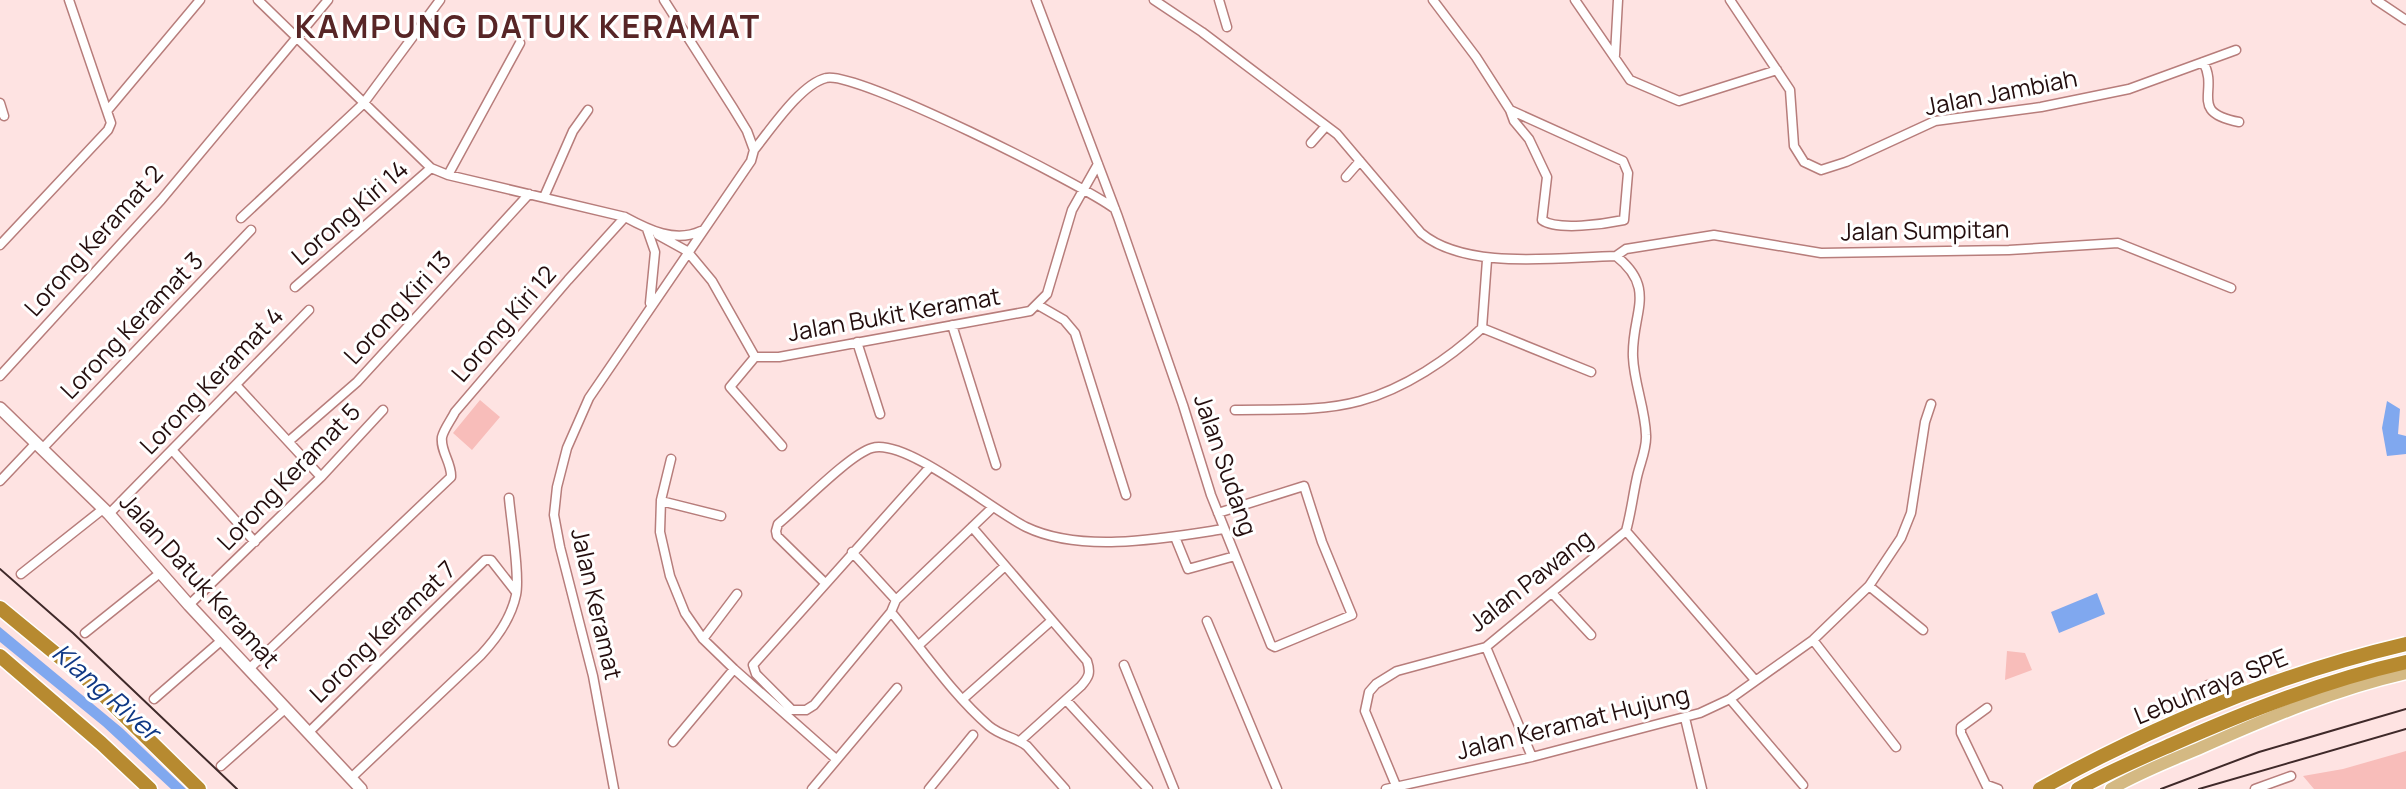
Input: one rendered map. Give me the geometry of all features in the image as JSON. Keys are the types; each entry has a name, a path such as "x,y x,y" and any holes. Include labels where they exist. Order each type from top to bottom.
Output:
{"highway":[{"path":"0,608 90,682 199,789"},
{"name":"Lebuhraya SPE","path":"2039,789 2202,710 2284,679 2406,644"},
{"path":"0,656 150,789"},
{"name":"Lebuhraya SPE","path":"2078,789 2199,732 2285,698 2406,662"}],"main road":[{"path":"2039,789 2140,738 2254,690 2406,644"},
{"path":"2111,789 2242,729 2355,684 2406,673"}],"street":[{"path":"0,245 108,130 111,123 69,0"},
{"path":"107,111 200,0"},
{"path":"258,0 431,168 448,175 625,217 687,251 712,281 755,357 730,387 782,446"},
{"name":"Lorong Keramat 2","path":"0,376 161,200 328,0"},
{"path":"241,218 363,104 440,0"},
{"path":"664,0 733,108 754,150"},
{"name":"Jalan Sudang","path":"1036,0 1115,209 1218,513 1273,646 1351,616 1352,611 1322,542 1304,486 1218,513"},
{"name":"Jalan Sumpitan","path":"1154,0 1202,32 1337,134 1421,233 1435,245 1487,260 1616,256 1626,249 1714,235 1821,253 2009,250 2118,243 2231,288"},
{"path":"1219,0 1227,27"},
{"path":"1433,0 1476,57 1514,121 1529,139 1547,177 1542,220 1547,224 1573,225 1624,220 1628,173 1623,161 1510,110"},
{"path":"1575,0 1630,80 1679,101 1777,70"},
{"path":"1615,55 1618,0"},
{"name":"Jalan Jambiah","path":"1730,0 1790,90 1794,146 1804,162 1821,170 1846,162 1935,121 2041,107 2129,89 2203,62"},
{"path":"2376,0 2406,20"},
{"path":"448,175 520,43"},
{"path":"2236,50 2203,62 2210,79 2206,96 2211,110 2222,119 2239,122"},
{"path":"754,150 812,82 831,76 859,82 982,138 1084,189 1115,209"},
{"path":"0,103 4,116"},
{"path":"544,197 573,131 588,110"},
{"path":"1311,143 1326,126"},
{"name":"Jalan Keramat","path":"614,789 593,676 554,515 557,487 567,448 589,398 751,161 754,150"},
{"path":"1346,177 1360,161"},
{"name":"Jalan Bukit Keramat","path":"755,357 779,357 1030,311 1047,294 1072,210 1098,164"},
{"name":"Lorong Kiri 14","path":"295,287 431,168"},
{"name":"Lorong Kiri 13","path":"289,441 357,382 529,194"},
{"name":"Lorong Kiri 12","path":"249,669 451,477 452,468 442,436 455,412 625,217"},
{"path":"647,229 683,237 701,231"},
{"name":"Jalan Keramat","path":"647,229 655,252 649,306"},
{"name":"Lorong Keramat 3","path":"0,481 39,446 251,230"},
{"path":"1616,256 1634,274 1642,299 1634,342 1633,369 1644,414 1646,439 1626,531"},
{"path":"1235,410 1311,408 1361,401 1416,378 1482,328 1487,260"},
{"path":"1038,305 1064,320 1075,333 1126,495"},
{"name":"Lorong Keramat 4","path":"21,574 106,512 173,451 309,310"},
{"path":"952,325 996,465"},
{"path":"1482,328 1591,372"},
{"path":"857,342 880,414"},
{"path":"236,385 321,477"},
{"name":"Jalan Keramat Hujung","path":"1393,788 1685,718 1730,699 1813,640 1869,586 1890,557 1911,513 1925,422 1931,404"},
{"name":"Jalan Datuk Keramat","path":"0,408 106,512 361,789"},
{"name":"Lorong Keramat 5","path":"189,605 321,477 383,410"},
{"path":"825,583 777,536 778,524 851,459 873,447 890,447 953,479 1028,528 1059,537 1101,542 1152,541 1224,529"},
{"path":"173,451 255,542"},
{"path":"671,459 661,501 660,532 670,576 685,613 703,639 734,669 836,759"},
{"path":"930,467 753,665 756,674 792,710 806,710 814,705 891,612 896,600 993,507"},
{"path":"351,778 497,637 506,623 517,593 509,498"},
{"path":"661,501 721,516"},
{"path":"972,527 1087,661 1090,669 1089,677 1020,741"},
{"name":"Jalan Pawang","path":"1393,788 1365,711 1369,692 1386,676 1397,671 1486,647 1626,531 1755,680"},
{"path":"1175,537 1188,569 1235,556"},
{"path":"852,552 896,600"},
{"name":"Lorong Keramat 7","path":"309,732 485,560 491,560 517,593"},
{"path":"919,645 1005,566"},
{"path":"85,633 160,573"},
{"path":"1869,586 1923,630"},
{"path":"1552,593 1591,635"},
{"path":"703,639 737,594"},
{"path":"891,612 963,699 998,734 1020,741 1065,789"},
{"path":"963,699 1051,621"},
{"path":"1207,621 1277,789"},
{"path":"154,699 222,640"},
{"path":"1813,640 1896,747"},
{"path":"1486,647 1532,757"},
{"path":"1124,665 1174,789"},
{"path":"673,742 734,669"},
{"path":"2191,717 2208,685 2225,702"},
{"path":"812,789 897,688"},
{"path":"1730,699 1803,785"},
{"path":"1066,700 1148,789"},
{"path":"221,766 286,708"},
{"path":"1987,708 1961,727 1961,733 1986,784 1998,789"},
{"path":"1685,718 1702,789"},
{"path":"929,789 973,735"},
{"path":"2255,789 2291,776"}],"shaded area":[{"path":"480,400 500,417 472,450 453,433"},
{"path":"2007,651 2025,653 2032,670 2005,680"},
{"path":"2406,751 2406,789 2314,789 2303,776 2343,769"}],"water":[{"path":"2387,401 2400,409 2398,434 2406,436 2406,454 2387,456 2382,428"},
{"path":"2097,593 2105,614 2059,633 2051,612"},
{"path":"0,627 122,728 186,789 171,789 103,726 0,642"}],"tram line":[{"path":"0,569 73,633 237,789"},
{"path":"2161,789 2259,752 2406,709"},
{"path":"2199,789 2406,729"}],"district":[{"name":"KAMPUNG DATUK KERAMAT","path":"528,27"}],"water label":[{"name":"Klang River","path":"106,692"}]}
